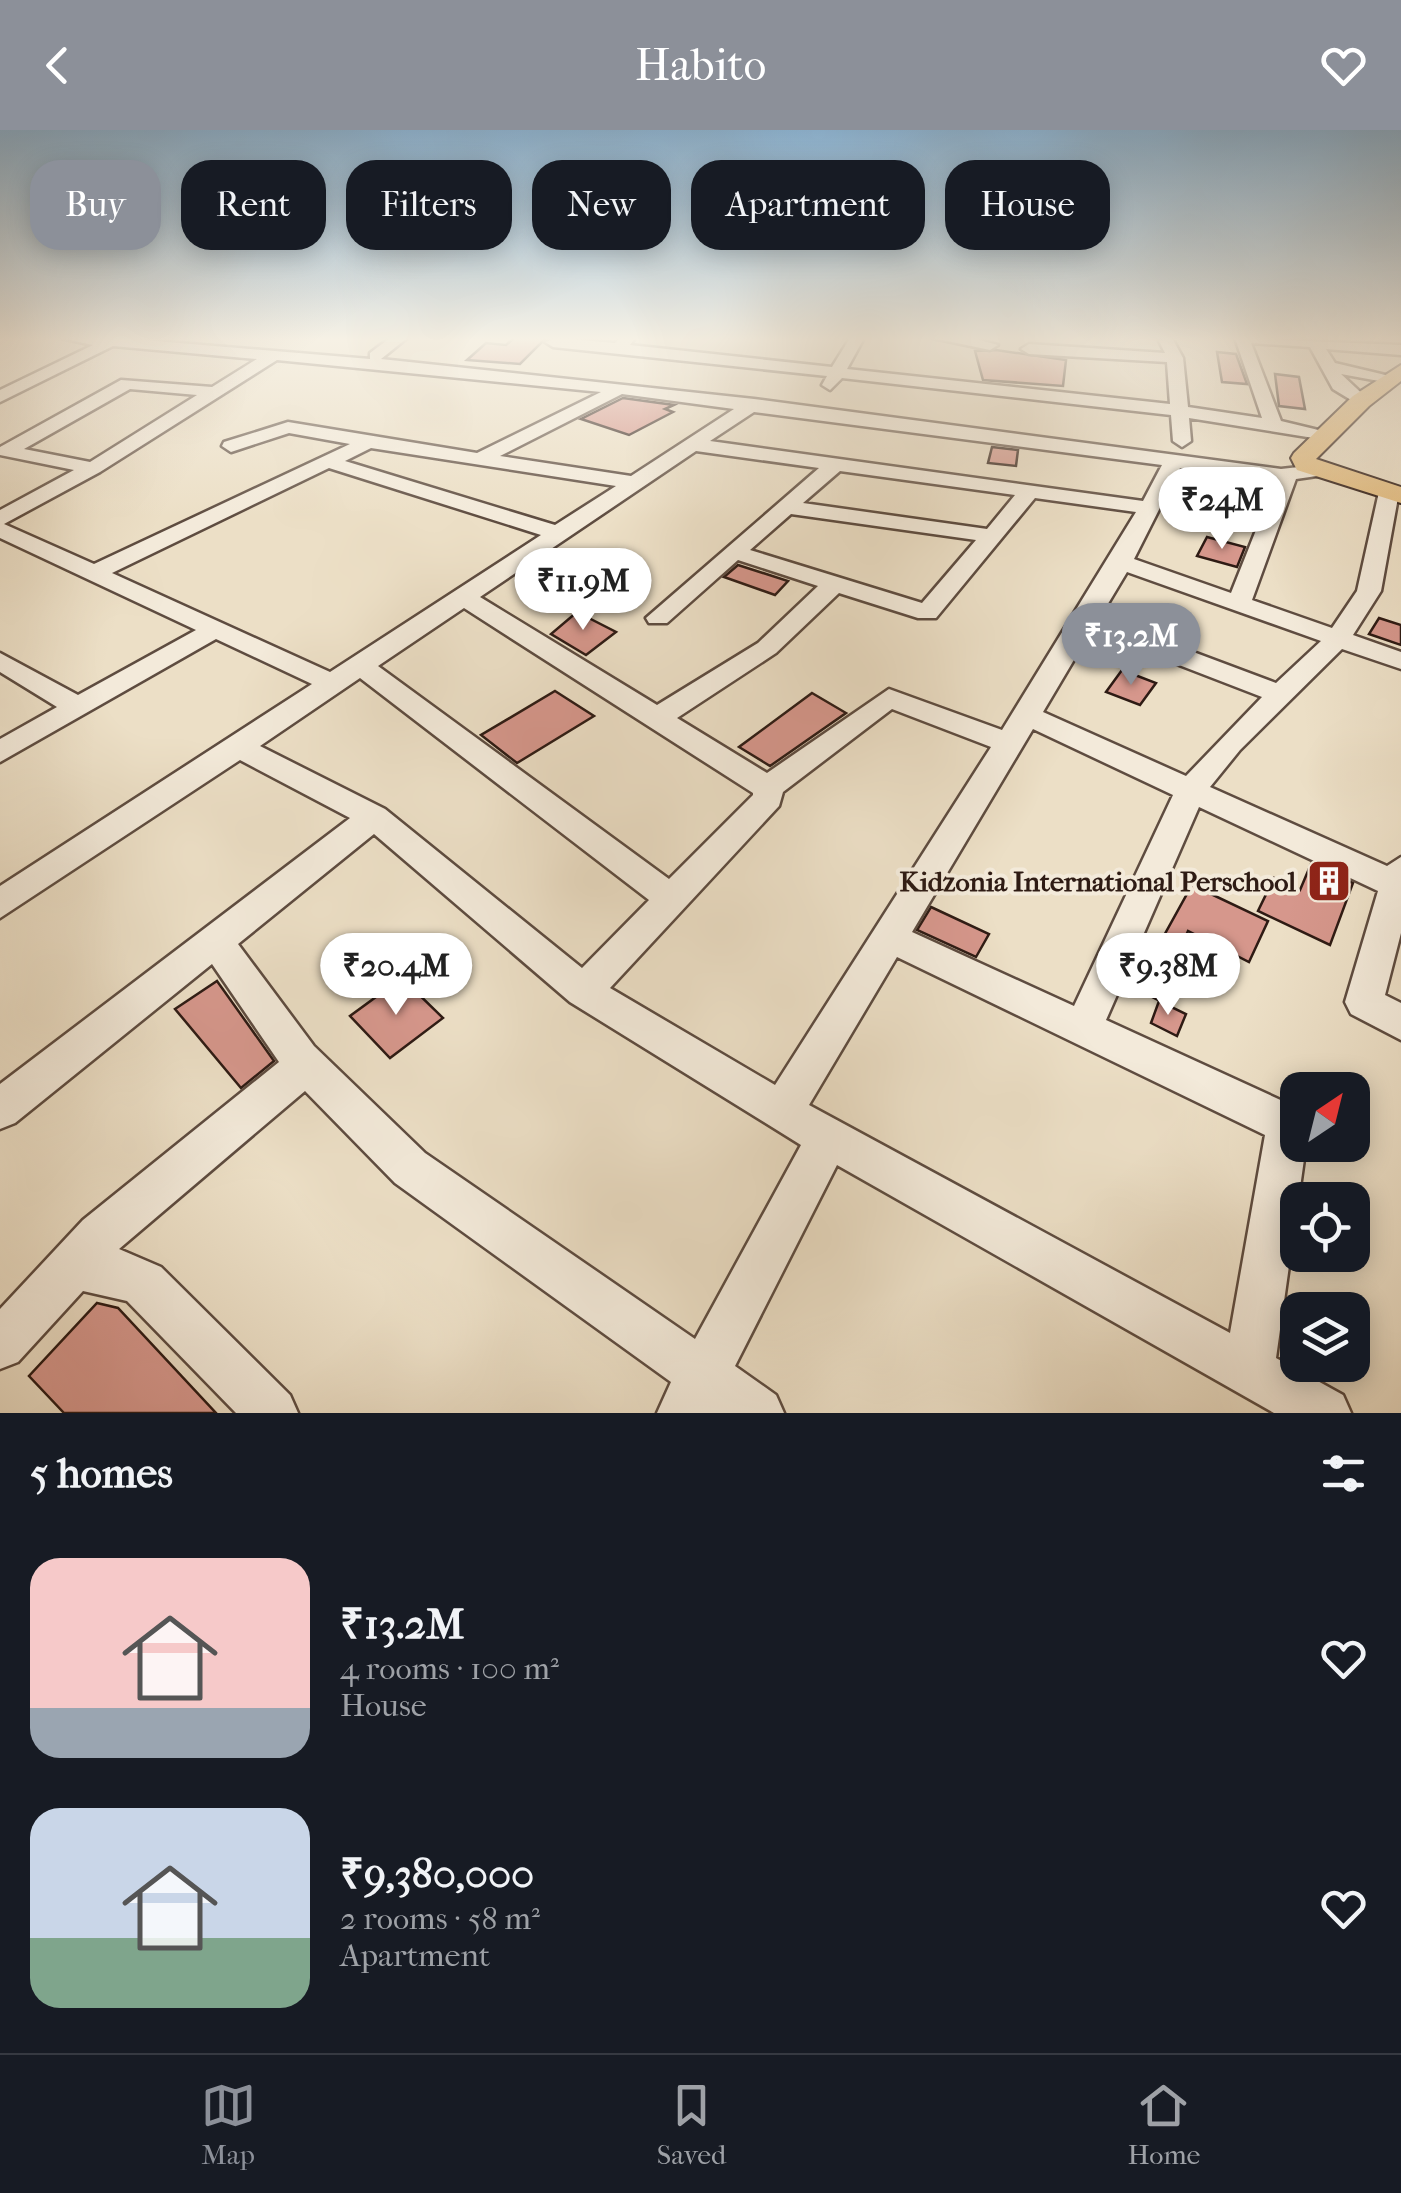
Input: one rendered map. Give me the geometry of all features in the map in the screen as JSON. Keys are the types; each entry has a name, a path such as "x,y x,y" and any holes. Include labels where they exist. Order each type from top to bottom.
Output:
{"main road":[{"path":"1367,398 1306,454 1319,472 1397,490"},
{"path":"1319,472 1337,464 1335,455 1384,398"}],"street":[{"path":"93,468 6,451 102,398"},
{"path":"0,520 206,398"},
{"path":"482,458 602,398"},
{"path":"704,398 1319,472"},
{"path":"752,398 997,432 1100,398"},
{"path":"815,406 821,398"},
{"path":"1076,398 1326,434"},
{"path":"1093,398 1268,467 1319,472"},
{"path":"782,1112 1122,562 1150,508 1170,452 1181,411 1179,398"},
{"path":"1264,398 1273,424"},
{"path":"1357,398 1361,401"},
{"path":"231,446 288,427 626,482 694,445 746,403"},
{"path":"0,880 746,403"},
{"path":"94,572 369,442"},
{"path":"694,445 1150,508"},
{"path":"1012,475 1134,486 1144,482 1170,452"},
{"path":"326,461 549,531"},
{"path":"658,618 836,464"},
{"path":"1239,603 1319,472"},
{"path":"1083,1028 1192,790 1230,742 1338,638 1368,591 1397,490"},
{"path":"734,552 927,614 1030,491"},
{"path":"786,507 992,536"},
{"path":"0,530 321,678"},
{"path":"0,904 237,746 321,678 358,664 462,596 549,531"},
{"path":"1122,562 1401,661"},
{"path":"658,717 766,648 834,584"},
{"path":"462,596 768,788"},
{"path":"1086,620 1280,694"},
{"path":"0,752 215,629"},
{"path":"0,661 78,708"},
{"path":"358,664 672,900"},
{"path":"768,788 889,698 1010,744"},
{"path":"1028,716 1399,880 1364,1002 1401,1023"},
{"path":"237,746 374,818 583,991 782,1112 1325,1413"},
{"path":"583,991 768,798 768,788"},
{"path":"0,1108 374,818"},
{"path":"889,937 1288,1126 1249,1370"},
{"path":"214,939 306,1065 410,1168 694,1394 758,1413"},
{"path":"0,1344 100,1236 306,1065"},
{"path":"694,1394 830,1136"},
{"path":"74,1267 114,1271 144,1284 272,1413"}],"building":[{"path":"623,398 674,405 665,409 673,412 629,435 581,419"},
{"path":"1278,398 1303,398 1305,409 1279,406"},
{"path":"992,447 1018,450 1016,466 988,463"},
{"path":"1192,480 1225,488 1211,511 1179,503"},
{"path":"1207,537 1245,547 1237,567 1197,556"},
{"path":"738,565 788,581 775,595 724,577"},
{"path":"577,612 616,632 586,655 551,634"},
{"path":"1379,618 1401,625 1401,645 1369,634"},
{"path":"1122,670 1156,683 1140,705 1106,692"},
{"path":"555,691 594,716 517,763 481,735"},
{"path":"812,693 846,713 770,766 739,747"},
{"path":"1311,864 1353,883 1330,945 1258,911 1274,878 1300,890"},
{"path":"1192,885 1268,921 1249,962 1188,931 1158,1000 1133,987 1156,936 1162,939"},
{"path":"931,907 989,934 976,957 917,930"},
{"path":"402,978 443,1018 390,1058 350,1016"},
{"path":"217,981 274,1061 241,1088 175,1009"},
{"path":"1159,1001 1186,1014 1177,1036 1151,1023"},
{"path":"97,1303 118,1308 216,1413 64,1413 29,1376"}],"place":[{"name":"Kidzonia International Perschool","path":"1329,881"}]}
